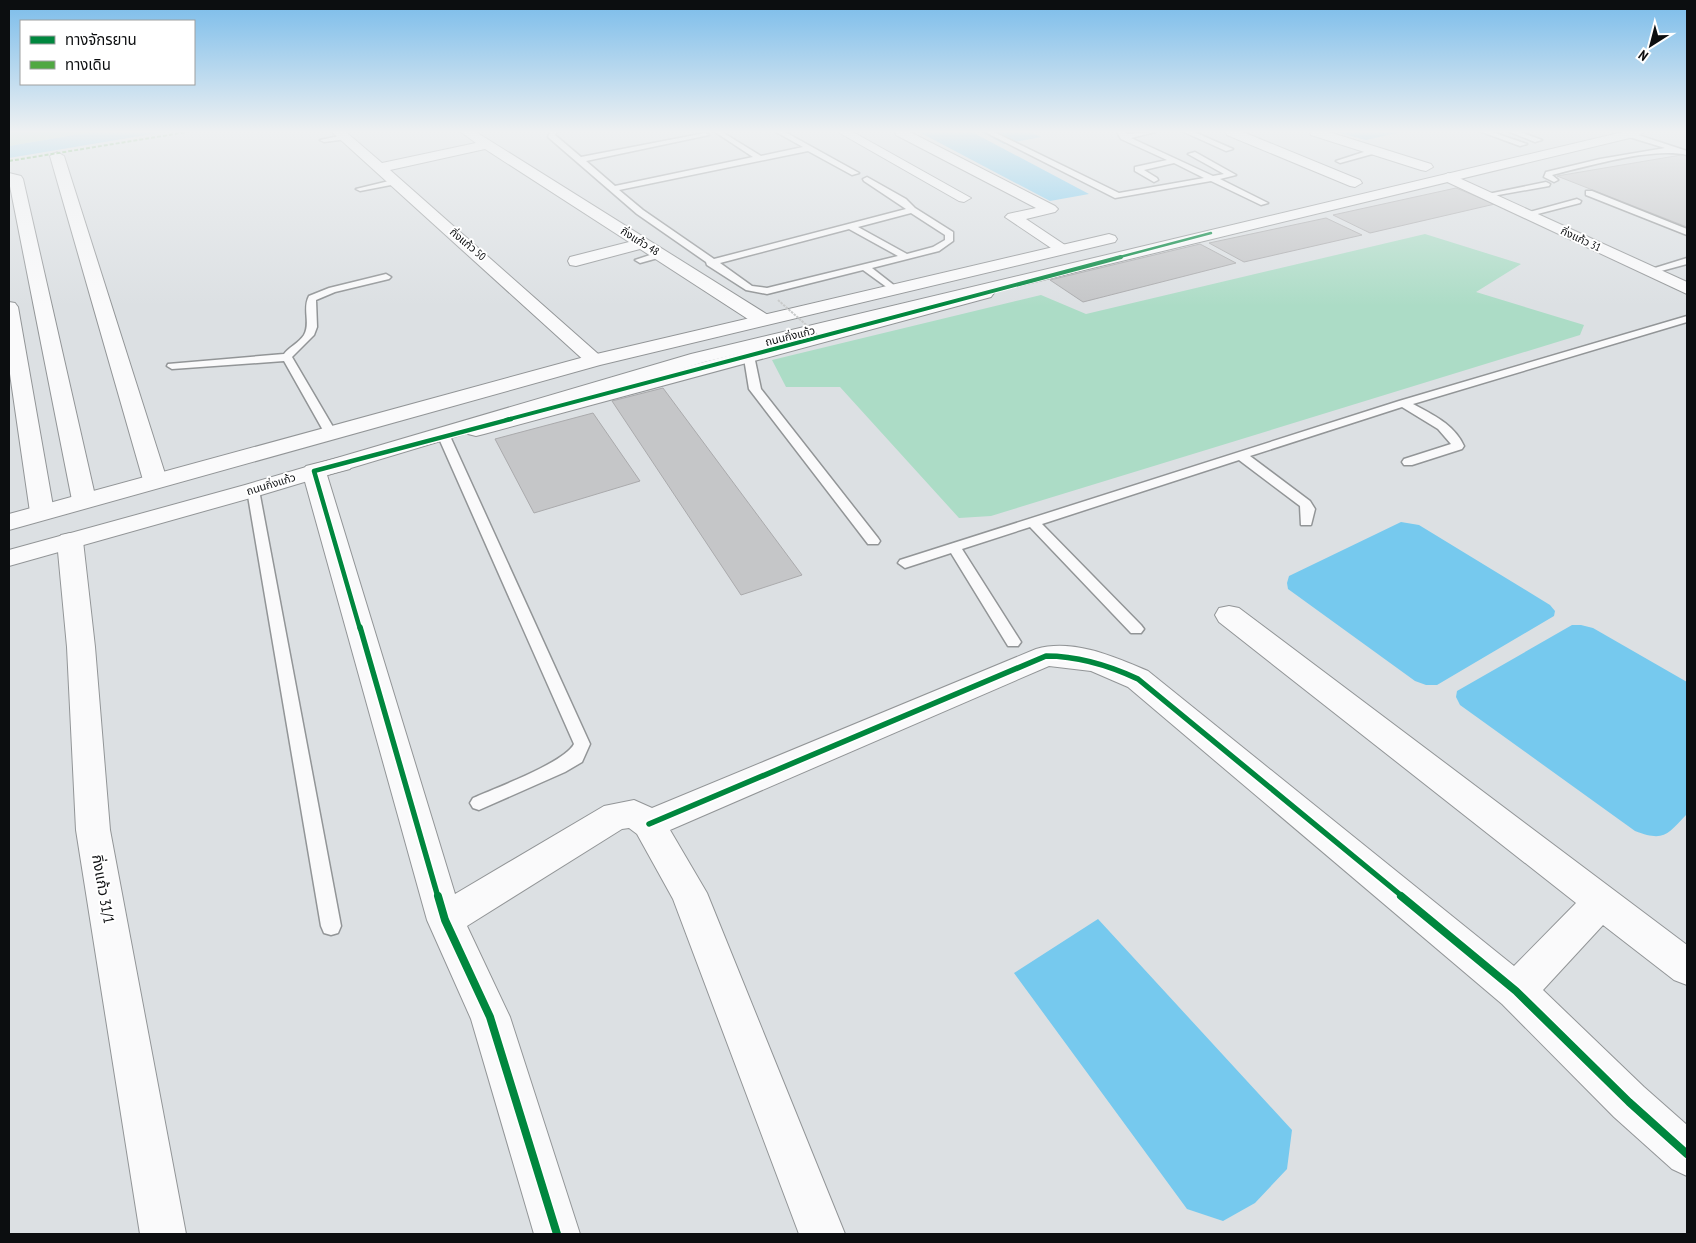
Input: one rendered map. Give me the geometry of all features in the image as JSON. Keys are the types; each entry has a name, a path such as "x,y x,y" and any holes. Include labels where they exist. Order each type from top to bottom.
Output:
{"street":[{"path":"18,190 84,500"},
{"path":"67,190 155,480"},
{"name":"กิ่งแก้ว 50","path":"403,190 479,254 595,360"},
{"name":"กิ่งแก้ว 48","path":"559,190 761,319"},
{"path":"949,190 964,198"},
{"path":"1013,190 1050,209 1013,217 1063,249"},
{"path":"1235,209 1323,190"},
{"name":"ถนนกิ่งแก้ว","path":"9,558 253,490 314,471 748,351 1210,233 1366,190"},
{"name":"กิ่งแก้ว 31","path":"1475,190 1687,289"},
{"name":"ถนนกิ่งแก้ว","path":"9,522 155,480 595,360 892,288 1130,234"},
{"path":"576,261 644,243"},
{"path":"9,307 42,512"},
{"path":"314,471 445,920 490,1017 557,1234"},
{"name":"กิ่งแก้ว 31/1","path":"70,541 81,646 92,830 163,1234"},
{"path":"1229,615 1687,967"},
{"path":"649,824 1046,656 1072,655 1110,666 1138,679 1516,991 1629,1102 1687,1154"},
{"path":"445,920 616,816 634,814 649,824 689,893 822,1234"},
{"path":"1516,991 1601,902"}],"lane":[{"path":"612,190 710,263 749,288 758,291 767,291 866,268 946,244 950,238 947,231 912,210 903,200 885,190"},
{"path":"1106,190 1118,196 1154,190"},
{"path":"1236,190 1264,203"},
{"path":"1486,195 1511,190"},
{"path":"1589,193 1687,232"},
{"path":"1526,214 1576,201"},
{"path":"710,263 912,210"},
{"path":"850,226 906,257"},
{"path":"640,260 662,254"},
{"path":"1650,271 1687,261"},
{"path":"866,268 892,288"},
{"path":"172,366 189,363 262,362 287,357 290,352 304,343 312,329 308,310 312,298 332,290 386,277"},
{"path":"905,563 955,549 1403,403 1687,319"},
{"path":"748,351 755,389 873,541"},
{"path":"287,357 330,432"},
{"path":"1403,403 1441,426 1456,438 1458,446 1408,462"},
{"path":"444,436 582,744 576,757 559,767 479,803"},
{"path":"1240,455 1305,504 1308,509 1306,522"},
{"path":"253,490 331,926"},
{"path":"1034,522 1136,629"},
{"path":"955,549 1013,642"}],"path":[{"path":"778,300 820,337"}],"green space":[{"path":"1425,234 1521,264 1476,292 1584,325 1580,335 991,516 959,518 840,387 786,387 772,360 1041,295 1086,314"}],"water":[{"path":"1029,190 1081,190 1089,194 1050,201"},
{"path":"1401,522 1419,525 1550,605 1555,611 1554,616 1437,685 1426,685 1415,681 1288,589 1289,576"},
{"path":"1572,625 1593,628 1687,682 1687,814 1669,832 1659,836 1635,831 1460,705 1456,697 1457,691"},
{"path":"1098,919 1292,1130 1287,1169 1255,1203 1223,1221 1187,1209 1014,973"}],"building":[{"path":"1447,190 1461,190 1495,204 1370,233 1333,215"},
{"path":"1593,190 1687,190 1687,227"},
{"path":"1326,218 1362,235 1244,262 1209,243"},
{"path":"1200,244 1236,263 1083,302 1050,280"},
{"path":"663,388 802,575 741,595 612,401"},
{"path":"593,413 640,481 534,513 495,439"}],"cycle path":[{"path":"557,1234 490,1017 445,920 314,471 1211,233"},
{"path":"649,824 1046,656 1071,657 1104,665 1138,679 1516,991 1629,1102 1687,1154"}]}
